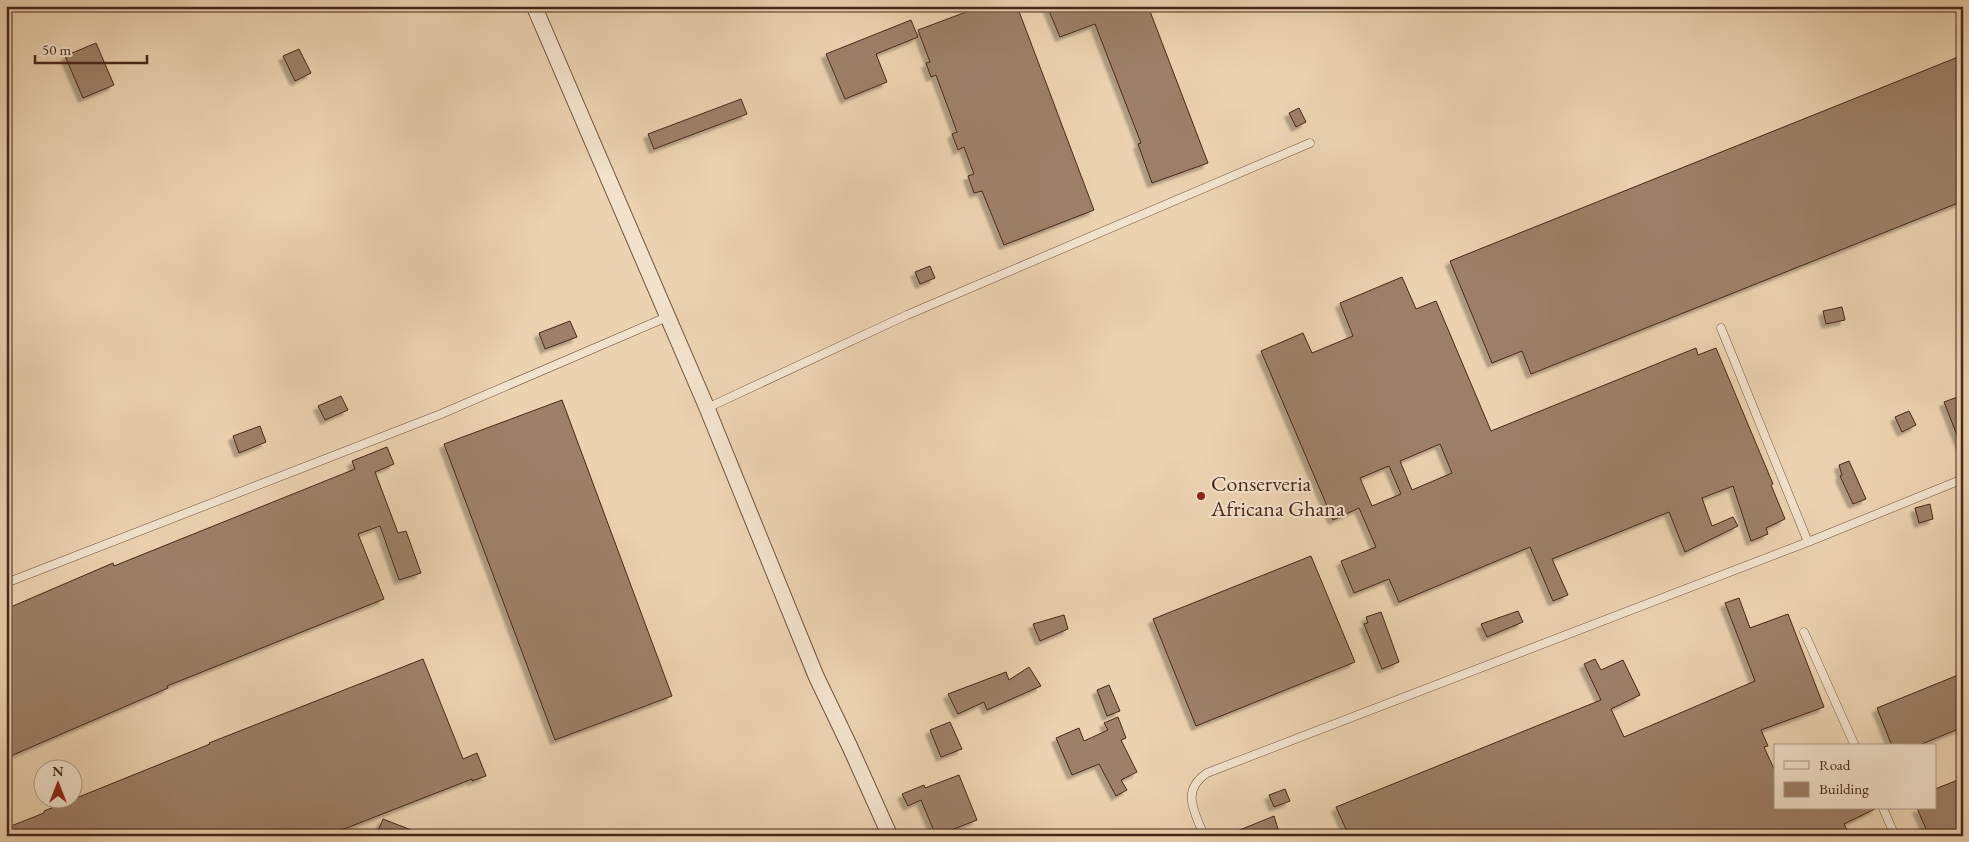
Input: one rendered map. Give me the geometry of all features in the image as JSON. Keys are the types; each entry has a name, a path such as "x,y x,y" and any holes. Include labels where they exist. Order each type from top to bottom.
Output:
{"street":[{"path":"534,6 707,408 816,676 890,836"}],"lane":[{"path":"707,408 907,315 1310,143"},
{"path":"6,583 441,414 668,317"},
{"path":"1721,328 1808,542"},
{"path":"1204,836 1191,800 1192,789 1198,779 1207,773 1808,542 1963,479"},
{"path":"1804,632 1854,744"},
{"path":"1884,810 1895,836"}],"building":[{"path":"982,6 1017,6 1094,210 1004,245 982,191 974,193 968,176 974,174 964,147 958,150 952,134 957,132 936,75 931,77 926,63 930,62 918,30"},
{"path":"1047,6 1148,6 1208,163 1152,183 1138,144 1141,143 1095,24 1060,37"},
{"path":"911,20 918,37 876,54 887,82 845,99 826,54"},
{"path":"96,43 114,85 83,98 65,56"},
{"path":"299,49 311,73 295,81 283,56"},
{"path":"1963,55 1963,201 1531,374 1522,351 1492,363 1450,261"},
{"path":"741,99 747,114 654,149 648,134"},
{"path":"1299,108 1306,122 1296,127 1289,113"},
{"path":"930,266 935,278 920,284 915,272"},
{"path":"1402,277 1416,309 1436,301 1491,431 1696,348 1698,355 1716,348 1773,484 1771,485 1785,519 1766,528 1768,534 1751,541 1733,486 1702,498 1712,526 1733,517 1738,526 1685,552 1669,512 1552,559 1568,595 1553,601 1530,547 1399,602 1389,579 1354,593 1341,561 1376,547 1359,508 1333,520 1261,351 1303,333 1312,353 1353,336 1340,303","holes":["1440,444 1452,473 1412,490 1400,461","1389,466 1401,494 1372,506 1360,478"]},
{"path":"1842,307 1845,320 1826,324 1823,311"},
{"path":"570,321 577,337 545,349 539,333"},
{"path":"1963,395 1963,448 1962,448 1944,402"},
{"path":"341,396 348,410 325,420 318,406"},
{"path":"562,400 672,696 555,740 444,444"},
{"path":"1909,411 1916,425 1902,432 1895,417"},
{"path":"260,426 266,442 239,453 233,436"},
{"path":"387,447 394,464 375,472 398,533 406,531 421,573 399,580 380,526 358,534 384,599 167,686 168,688 6,758 6,609 113,563 114,566 355,469 352,461"},
{"path":"1849,461 1866,499 1853,504 1840,476 1842,475 1839,465"},
{"path":"1930,504 1933,519 1919,523 1915,508"},
{"path":"1311,556 1355,662 1196,726 1153,619"},
{"path":"1739,598 1750,628 1788,614 1824,707 1761,730 1768,746 1764,747 1774,769 1774,810 1873,810 1844,824 1850,836 1349,836 1336,807 1601,700 1584,664 1595,659 1601,670 1623,660 1640,695 1611,709 1624,737 1755,681 1725,603"},
{"path":"1518,611 1523,622 1487,637 1481,624"},
{"path":"1381,612 1399,662 1382,669 1364,624 1368,623 1366,617"},
{"path":"1064,615 1068,629 1040,641 1033,624"},
{"path":"423,659 463,759 477,753 486,776 472,781 472,779 326,836 6,836 6,828 44,813 46,810 82,810 82,796 209,743"},
{"path":"1029,667 1041,686 987,710 984,702 958,714 948,694 1006,672 1009,680"},
{"path":"1963,673 1963,727 1922,744 1891,744 1877,708"},
{"path":"1109,685 1120,711 1107,716 1097,690"},
{"path":"1118,717 1126,738 1121,740 1137,772 1121,780 1127,790 1116,796 1099,764 1072,775 1056,738 1079,728 1084,741 1108,730 1104,723"},
{"path":"950,722 962,749 941,757 930,730"},
{"path":"959,775 977,820 936,836 921,800 908,806 902,794 924,785 925,788"},
{"path":"1963,778 1963,831 1951,836 1929,836 1918,810 1936,810 1936,789"},
{"path":"1285,789 1290,801 1274,807 1269,795"},
{"path":"1274,816 1279,832 1275,833 1276,836 1225,836"},
{"path":"383,819 424,835 424,836 376,836"}],"place":[{"name":"Conserveria Africana Ghana","path":"1201,496"}]}
